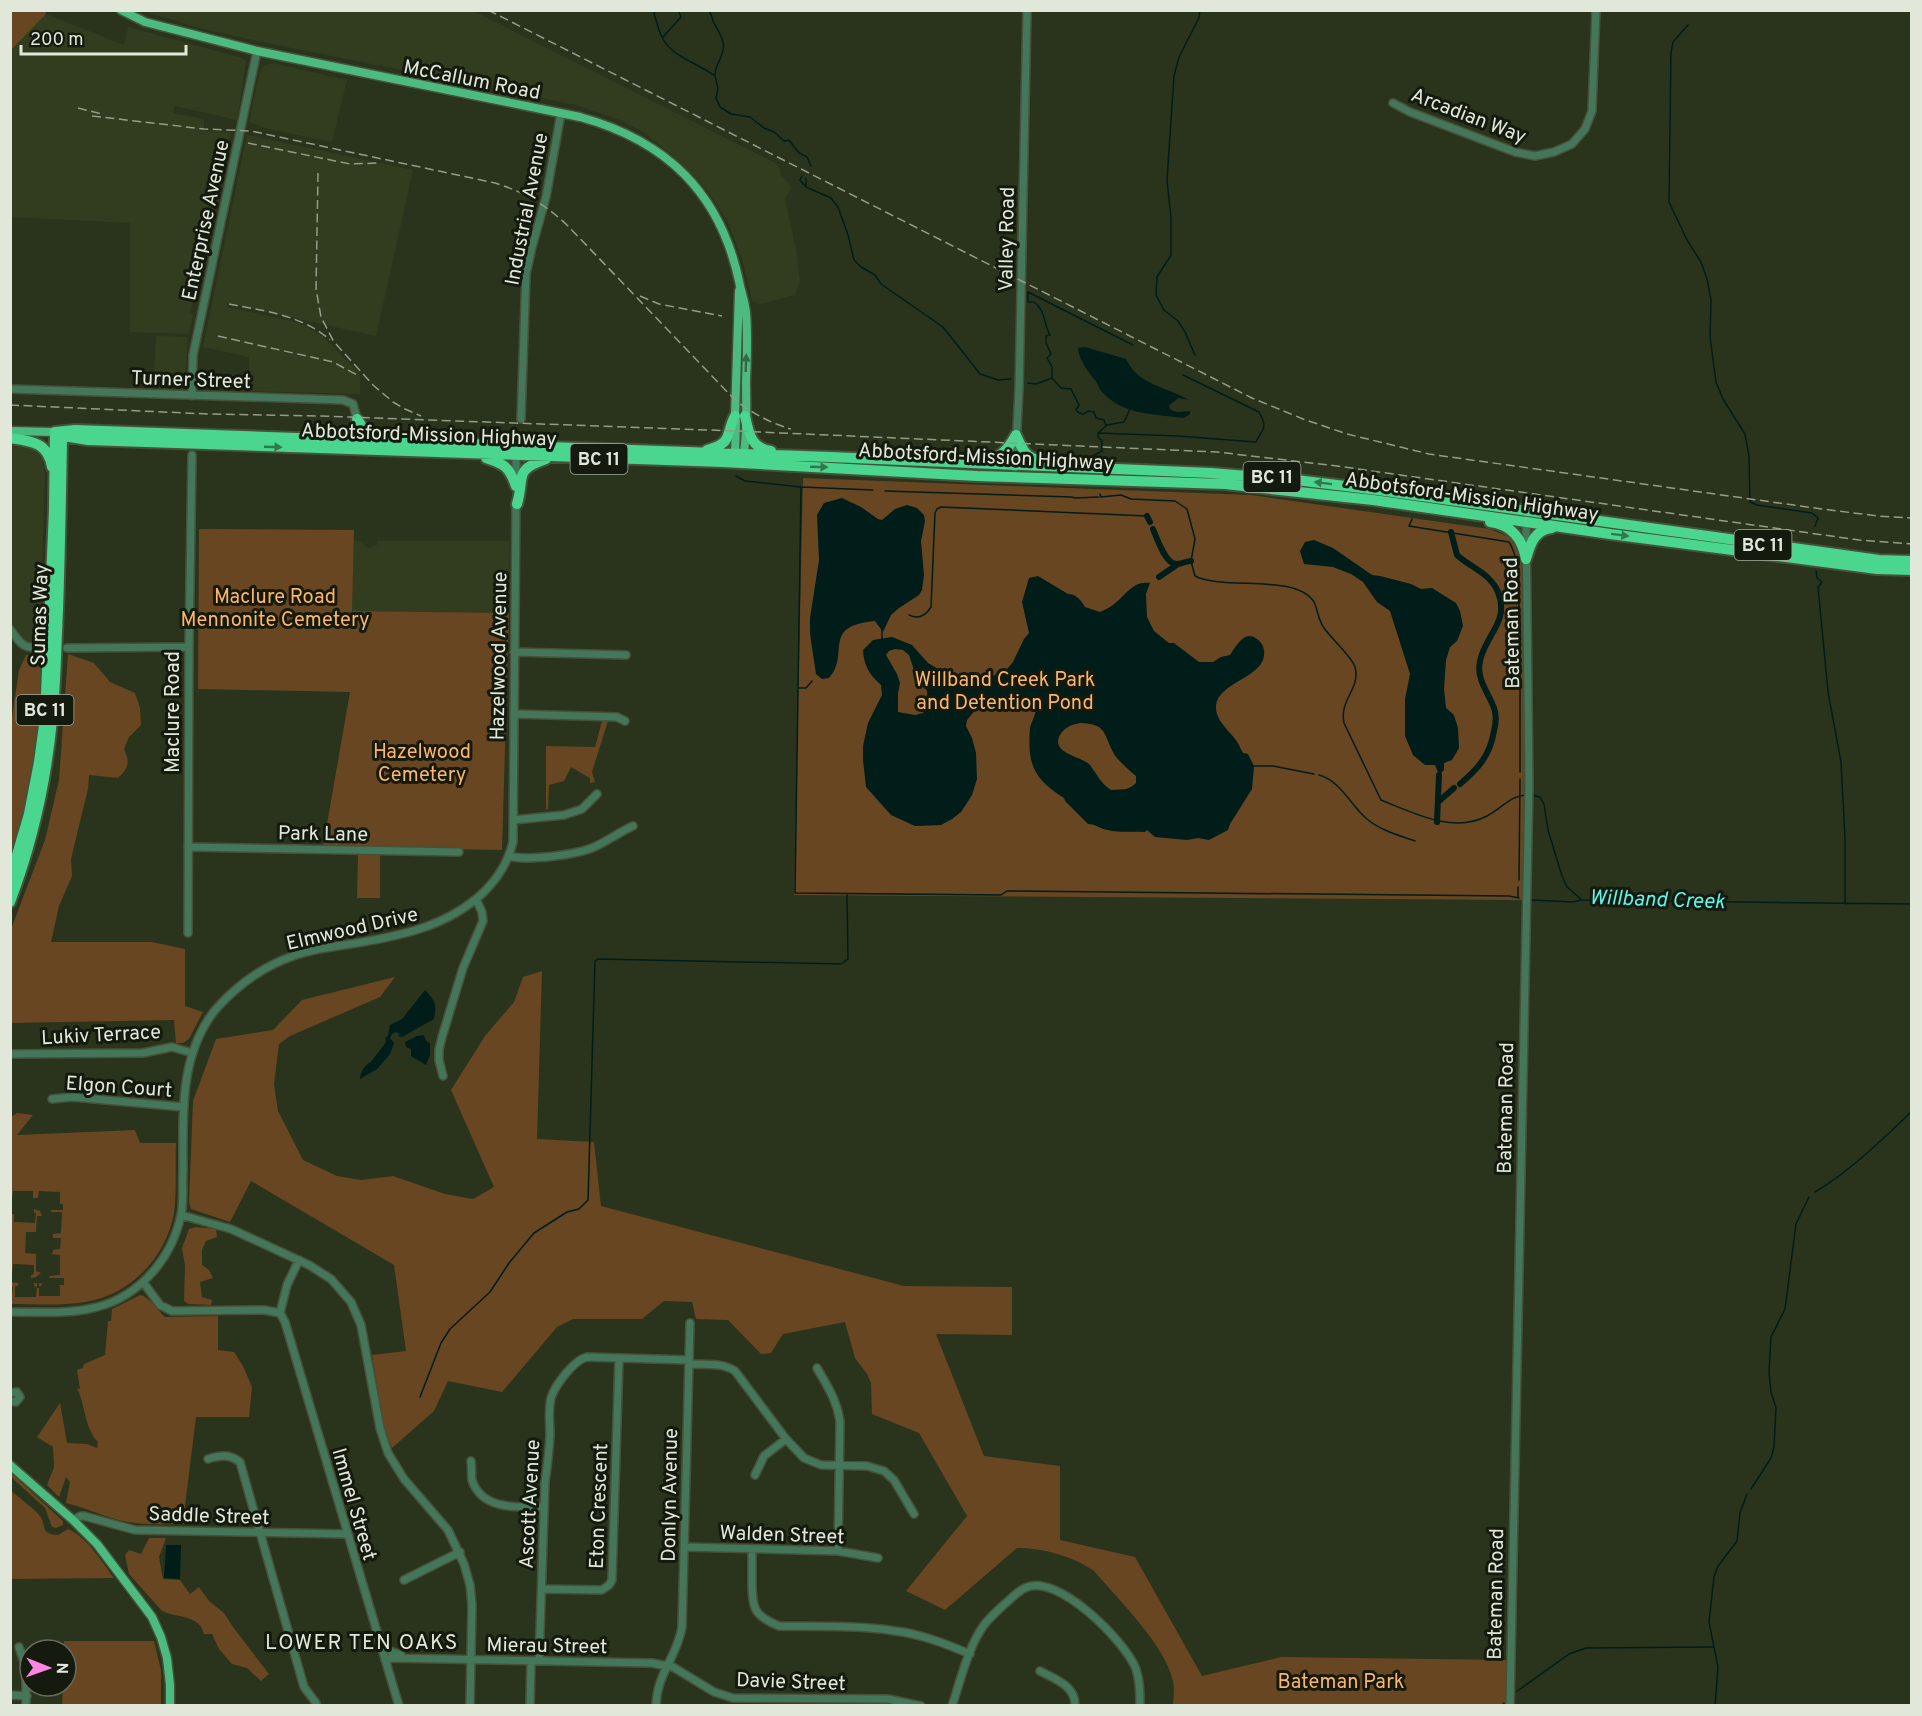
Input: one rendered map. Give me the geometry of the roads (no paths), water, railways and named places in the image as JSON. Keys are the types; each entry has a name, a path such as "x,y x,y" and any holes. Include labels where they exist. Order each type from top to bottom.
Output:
{"highway":[{"path":"696,453 710,450 724,442 732,422 740,416 756,446 760,449 895,466 995,470 1007,470 1015,466 1022,471 1225,480 1301,491"},
{"path":"318,438 345,435 351,431 357,419"},
{"path":"357,419 366,433 370,435 467,441 476,449 505,465 516,486"},
{"name":"Abbotsford-Mission Highway","path":"56,433 75,430 318,438 553,457 740,457"},
{"name":"Abbotsford-Mission Highway","path":"56,433 88,440 476,449 528,447 696,453 869,463 972,463 1210,473 1296,480 1526,516 1562,527 1877,568 1911,570"},
{"name":"Sumas Way","path":"10,902 32,832 50,742 55,676 56,433"},
{"path":"972,463 1000,456 1016,435"},
{"path":"1016,435 1025,453 1034,460 1099,467"},
{"path":"10,438 37,442 50,458 57,510"},
{"path":"57,510 67,453 74,446 88,440"},
{"path":"516,455 528,447"},
{"path":"517,504 523,472 532,464 553,457"},
{"name":"Abbotsford-Mission Highway","path":"869,463 965,475 1225,484 1301,491 1526,516 1878,560 1911,561"},
{"path":"1373,500 1500,523 1510,528 1519,537 1527,559"},
{"name":"Sumas Way","path":"10,879 29,814 43,729 57,510"},
{"path":"1527,559 1536,534 1548,528 1562,527"}],"main road":[{"name":"McCallum Road","path":"121,10 145,22 258,51 561,113 616,129 655,149 690,180 716,216 734,259 739,284 737,310 740,416 736,422 740,457"},
{"path":"10,431 56,433"},
{"path":"10,1465 97,1544 152,1617 167,1658 170,1706"}],"street":[{"name":"Valley Road","path":"1015,466 1019,389 1027,10"},
{"name":"Arcadian Way","path":"1394,103 1410,112 1515,152 1535,156 1554,152 1572,144 1584,129 1592,111 1596,10"},
{"name":"Enterprise Avenue","path":"192,396 194,355 258,51"},
{"name":"Industrial Avenue","path":"521,418 526,274 546,197 561,113"},
{"name":"Turner Street","path":"10,389 343,400 353,404 357,419"},
{"name":"Maclure Road","path":"188,933 192,455"},
{"name":"Hazelwood Avenue","path":"509,856 513,842 516,455"},
{"name":"Bateman Road","path":"1510,1706 1529,786 1526,516"},
{"path":"10,629 21,644 28,648 39,648"},
{"path":"67,648 189,647"},
{"path":"514,652 626,655"},
{"path":"514,714 617,717 625,721"},
{"path":"513,820 564,815 582,809 597,794"},
{"path":"509,856 519,859 571,854 592,848 633,826"},
{"name":"Park Lane","path":"188,847 459,852"},
{"name":"Elmwood Drive","path":"192,1053 215,1011 236,988 263,968 295,955 394,937 447,919 476,899 496,880 509,856"},
{"path":"443,1076 439,1060 442,1037 464,968 483,921 476,899"},
{"name":"Lukiv Terrace","path":"10,1054 143,1053 166,1047 192,1053"},
{"path":"10,1312 77,1311 108,1304 143,1282 167,1253 181,1215 183,1107 192,1053"},
{"name":"Elgon Court","path":"51,1099 72,1097 183,1107"},
{"path":"181,1215 231,1229 299,1260 331,1279 354,1307 363,1332 380,1428 388,1453 417,1496 441,1520 460,1552 468,1576 471,1595 470,1706"},
{"path":"143,1282 160,1305 172,1311 280,1313 287,1285 299,1260"},
{"name":"Immel Street","path":"280,1313 285,1322 399,1706"},
{"name":"Donlyn Avenue","path":"667,1665 682,1628 690,1323"},
{"path":"619,1358 729,1367 735,1371 786,1439 804,1458 821,1465 867,1466 884,1471 894,1480 914,1514"},
{"name":"Ascott Avenue","path":"530,1706 542,1589 545,1483 552,1398 554,1391 579,1359 619,1358"},
{"name":"Eton Crescent","path":"542,1589 602,1590 609,1586 612,1580 619,1358"},
{"path":"816,1368 833,1395 840,1421 838,1551"},
{"path":"10,1393 17,1392 20,1397 16,1402 10,1401"},
{"path":"755,1475 764,1456 786,1439"},
{"path":"208,1459 226,1456 234,1457 240,1462 304,1687 316,1703"},
{"path":"471,1461 472,1480 480,1493 490,1502 504,1506 544,1507"},
{"name":"Saddle Street","path":"73,1520 84,1516 135,1530 347,1534"},
{"name":"Walden Street","path":"685,1547 838,1551 878,1558"},
{"path":"752,1549 752,1602 756,1611 770,1623 778,1626 897,1631 970,1653"},
{"path":"404,1580 460,1552"},
{"path":"952,1706 977,1636 991,1616 1020,1590 1027,1586 1041,1585 1063,1593 1078,1602 1129,1656 1137,1670 1140,1706"},
{"path":"378,1638 390,1651 415,1658"},
{"name":"Mierau Street","path":"385,1660 415,1658 667,1665"},
{"path":"656,1706 658,1685 667,1665"},
{"name":"Davie Street","path":"667,1665 714,1692 733,1698 785,1702 888,1700 921,1706"},
{"path":"1040,1671 1068,1687 1076,1700 1076,1706"}],"water":[{"path":"1085,347 1126,359 1131,368 1145,380 1189,400 1179,398 1169,405 1172,411 1190,411 1190,414 1184,418 1130,410 1120,406 1101,391 1087,370 1078,348"},
{"path":"842,498 882,520 895,509 907,505 917,508 924,515 925,521 921,541 924,575 919,595 891,615 883,632 875,621 858,624 842,635 835,669 829,678 822,679 816,674 810,634 810,618 819,560 817,515 824,503"},
{"path":"1314,540 1333,548 1372,575 1411,584 1421,589 1432,588 1456,603 1463,626 1457,641 1450,647 1446,660 1444,689 1446,708 1454,715 1458,728 1459,748 1452,760 1444,763 1444,770 1439,775 1435,765 1425,765 1413,755 1405,736 1405,699 1410,674 1390,611 1377,602 1363,582 1351,574 1333,567 1304,564 1300,551 1305,542"},
{"path":"1038,576 1068,594 1076,596 1085,607 1100,612 1113,605 1134,586 1150,583 1146,594 1147,617 1154,631 1199,662 1213,662 1230,655 1245,637 1253,636 1261,642 1264,650 1263,659 1258,667 1225,691 1216,706 1221,722 1236,740 1243,753 1248,754 1254,766 1252,789 1228,830 1209,840 1198,838 1187,840 1155,837 1147,830 1145,832 1117,831 1088,824 1064,798 1039,777 1035,770 1029,741 1030,728 1036,710 1028,702 1017,697 981,703 967,720 966,726 976,753 977,779 972,795 961,812 952,819 941,825 915,826 891,815 866,787 863,746 868,723 882,695 881,685 866,665 863,650 873,640 892,637 912,645 928,663 950,676 967,681 989,678 1007,669 1029,633 1022,602 1029,578","holes":["895,649 903,650 909,655 916,676 927,691 928,706 923,713 915,715 898,712 900,683 886,655","1080,723 1095,725 1102,730 1114,755 1136,776 1136,783 1133,786 1111,790 1090,765 1068,754 1059,746 1058,741 1064,730"]},
{"path":"425,990 434,1003 434,1019 402,1037 396,1032 392,1034 390,1038 394,1043 390,1054 377,1069 360,1079 365,1067 386,1042 385,1038 388,1036 390,1025 402,1019"},
{"path":"424,1035 426,1041 430,1043 430,1055 426,1065 411,1056 411,1049 406,1047 405,1042"},
{"path":"166,1545 181,1545 180,1579 164,1578"}],"waterway":[{"name":"Willband Creek","path":"655,10 654,14 666,44 678,55 715,76 718,88 716,98 720,107 731,114 750,117 784,141 789,140 799,153 807,157 811,166"},
{"path":"663,37 681,17 678,10"},
{"path":"709,10 723,44 723,52 715,76"},
{"path":"1195,355 1178,321 1164,310 1156,295 1157,277 1171,255 1171,218 1167,180 1174,76 1179,57 1199,18 1200,10"},
{"path":"1688,25 1673,42 1671,52 1669,202 1687,240 1701,262 1707,279 1711,300 1710,337 1716,382 1723,399 1745,434 1749,456 1750,502 1812,513 1818,518 1815,526"},
{"name":"Willband Creek","path":"802,176 800,180 806,187"},
{"name":"Willband Creek","path":"806,178 806,187 831,198 838,207 854,260 861,267 875,275 881,284 943,327 980,374 998,380 1011,379"},
{"path":"1052,378 1052,367 1047,358 1051,354 1046,343 1046,336 1050,335 1041,309 1034,302 1028,302 1028,292 1133,345"},
{"path":"1098,433 1256,442 1264,425 1259,412 1183,375"},
{"name":"Willband Creek","path":"1028,383 1036,384 1052,378 1061,388 1071,389 1079,405 1076,410 1079,413 1094,412 1096,418 1104,420 1106,426 1098,433 1102,441 1102,451 1091,457"},
{"path":"1107,425 1124,422 1130,409"},
{"path":"736,476 745,481 801,487 873,490"},
{"path":"801,487 795,893 1001,895 1007,891 1509,896 1519,898"},
{"path":"885,491 1099,497"},
{"name":"Willband Creek","path":"1100,494 1101,497 1121,495 1131,499 1175,501 1187,509 1195,539 1191,561 1195,576 1224,582 1292,588 1305,593 1314,602 1322,625 1355,667 1355,682 1344,707 1344,723 1381,800 1420,816 1461,823 1487,816 1511,800 1527,795"},
{"path":"909,615 922,616 931,607 935,513 941,507 1147,516"},
{"path":"1147,516 1150,522"},
{"path":"1412,519 1409,526 1509,542 1513,550 1518,569 1519,590 1520,772"},
{"path":"1153,529 1162,551 1169,560 1177,564 1191,561"},
{"path":"1451,532 1457,555 1495,585 1501,603 1499,620 1483,652 1479,668 1481,680 1496,714 1492,740 1483,760 1460,784"},
{"path":"1159,577 1178,564"},
{"path":"1816,571 1817,578 1822,582 1818,587 1828,692 1841,762 1845,838 1845,904"},
{"path":"882,630 882,640"},
{"path":"799,688 806,688 812,681"},
{"path":"1254,766 1273,766 1314,774"},
{"path":"1319,775 1334,783 1372,823 1415,841"},
{"path":"1437,822 1439,775"},
{"path":"1519,880 1520,779"},
{"path":"1438,802 1454,788"},
{"name":"Willband Creek","path":"1532,795 1540,797 1544,804 1548,830 1567,887 1582,900 1912,904"},
{"path":"1518,887 1518,898"},
{"path":"420,1397 441,1343 450,1329 490,1292 509,1263 534,1233 567,1212 579,1209 588,1200 595,961 598,959 841,964 848,959 847,895"},
{"path":"1531,900 1573,902 1581,900"},
{"path":"1815,1192 1853,1165 1912,1111"},
{"path":"1751,1489 1771,1458 1774,1447 1776,1408 1771,1392 1769,1372 1771,1337 1785,1309 1796,1224 1809,1197"},
{"path":"1715,1706 1718,1667 1709,1622 1714,1577 1718,1566 1737,1541 1740,1513 1747,1494"},
{"path":"1516,1692 1569,1654 1586,1648 1713,1647"}],"railway":[{"path":"488,10 1252,398 1303,419 1347,434 1429,454 1822,509 1912,518"},
{"path":"78,108 102,114"},
{"path":"92,116 204,129 251,131 495,183 516,191 543,206 568,226 735,400 762,417 791,429"},
{"path":"248,143 350,164 380,163"},
{"path":"318,173 316,289 321,317 334,342 373,385 393,402 421,416"},
{"path":"640,296 659,304 722,316"},
{"path":"229,304 295,319 330,340"},
{"path":"218,336 333,362 357,375"},
{"path":"10,405 208,414 736,431 1217,452 1337,466 1859,540 1912,544"}],"district":[{"name":"LOWER TEN OAKS","path":"362,1642"}],"park label":[{"name":"Maclure Road Mennonite Cemetery","path":"275,608"},
{"name":"Willband Creek Park and Detention Pond","path":"1005,690"},
{"name":"Hazelwood Cemetery","path":"422,762"},
{"name":"Bateman Park","path":"1341,1681"}]}
